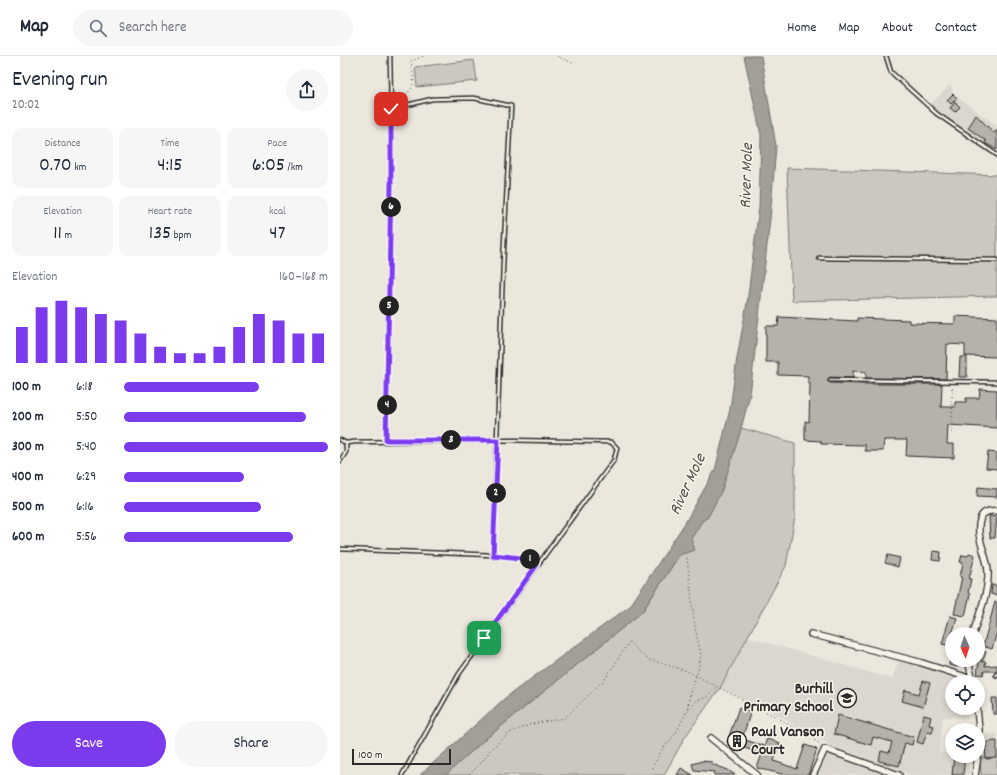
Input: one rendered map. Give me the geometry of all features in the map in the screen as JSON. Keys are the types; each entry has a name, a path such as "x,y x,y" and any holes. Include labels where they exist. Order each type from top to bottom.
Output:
{"street":[{"path":"975,627 988,578 987,564 979,537 980,520 984,513 990,510 997,511"},
{"path":"810,634 925,664 956,675"},
{"path":"711,738 757,775"},
{"path":"813,775 825,749 899,775"},
{"path":"975,775 977,763"}],"lane":[{"path":"386,440 391,184 390,56"},
{"path":"886,56 891,72 938,114 997,155"},
{"path":"391,109 439,99 474,98 512,106 503,257 493,555"},
{"path":"820,258 997,260"},
{"path":"830,380 997,382"},
{"path":"340,440 346,443 386,440 611,442 617,448 614,460 458,674 402,775"},
{"path":"340,461 346,452 346,443"},
{"path":"340,549 493,555 530,559 536,562 536,566"}],"path":[{"path":"391,102 409,93 413,84 411,61 424,56"},
{"path":"557,56 575,64"},
{"path":"952,381 952,433"},
{"path":"687,558 695,628 702,654 697,676 690,694 687,711"},
{"path":"469,775 481,763 491,749 511,732 532,724 565,718 605,679 629,642 647,659 687,671 697,676 782,720 821,744 825,749"},
{"path":"648,775 661,751 676,733 687,711 696,701 708,697 716,686"}],"shaded area":[{"path":"744,56 761,56 776,146 770,219 750,395 722,490 708,517 702,521 691,539 695,550 679,555 642,612 483,741 446,775 420,775 505,698 630,606 685,523 715,470 730,409 747,303 759,207 761,135"},
{"path":"474,60 477,81 417,87 415,67"},
{"path":"951,84 953,94 997,126 986,141 981,144 937,114 931,104"},
{"path":"787,168 997,175 997,296 792,301"},
{"path":"741,428 795,443 795,517 786,566 720,688 685,737 664,775 444,775 483,741 642,612 702,521 708,517"},
{"name":"Burhill Primary School","path":"748,637 892,679 899,659 954,675 945,675 945,715 967,715 968,719 943,717 939,752 945,753 945,763 970,763 969,775 911,775 829,745 821,739 796,728 784,718 720,688"},
{"path":"985,734 997,734 997,757 985,758"},
{"path":"830,754 889,775 818,775 826,755"},
{"path":"997,757 997,775 981,775 980,763 985,763 985,758"}],"building":[{"path":"953,94 957,98 951,104 947,100"},
{"path":"955,102 960,107 955,112 950,108"},
{"path":"976,115 994,133 997,129 997,150 985,143 986,141 968,128"},
{"path":"955,316 997,318 997,357 965,356 965,345 947,344 946,379 866,378 866,372 853,371 853,378 830,377 827,380 830,383 942,384 941,407 955,407 955,402 966,402 966,398 979,398 980,389 997,390 997,428 948,425 947,444 954,444 954,458 906,456 907,440 884,440 883,451 865,451 865,445 821,444 821,441 805,440 805,421 809,422 810,383 808,383 808,376 778,375 778,362 766,362 766,326 778,326 779,317 857,321 857,318 909,320 909,323 955,324"},
{"path":"960,357 967,357 967,377 959,377"},
{"path":"988,452 997,453 997,469 986,468"},
{"path":"978,487 997,489 997,497 977,496"},
{"path":"989,516 997,517 995,538 990,538"},
{"path":"933,551 941,552 940,561 932,560"},
{"path":"969,553 975,555 969,579 971,579 968,593 970,594 965,616 954,614 962,577 960,577 963,563 960,562 962,555 968,556"},
{"path":"888,555 900,558 898,567 885,563"},
{"path":"992,585 997,586 997,596 991,594"},
{"path":"995,602 997,602 997,632 992,649 985,647 985,639"},
{"path":"950,616 957,618 954,627 947,627"},
{"path":"945,634 945,645 942,644"},
{"path":"997,665 997,671 984,671 983,675 977,674 978,667"},
{"path":"923,681 930,683 923,707 902,701 905,690 919,694"},
{"path":"992,698 997,698 997,714 993,714"},
{"name":"Paul Vanson Court","path":"739,707 751,711 742,739 764,746 767,739 780,743 774,761 797,769 805,745 817,749 808,775 786,775 757,768 762,754 727,742"},
{"path":"838,715 914,737 912,745 905,743 899,766 879,761 881,751 889,753 892,742 873,737 871,745 834,734"},
{"path":"924,715 931,717 929,725 934,726 932,733 927,732 923,744 917,742"},
{"path":"997,741 997,758 986,759 985,747 987,747 987,742"},
{"path":"702,761 712,762 712,764 728,770 735,775 714,775 715,772 694,770 692,764"},
{"path":"953,763 964,763 963,775 952,775"},
{"path":"681,768 693,775 677,775"}],"place":[{"name":"Burhill Primary School","path":"847,698"},
{"name":"Paul Vanson Court","path":"737,741"}],"route":[{"path":"391,109 386,440 498,440 493,555 530,559 536,562 536,566 484,638"}],"water label":[{"name":"River Mole","path":"748,176"},
{"name":"River Mole","path":"689,485"}]}
